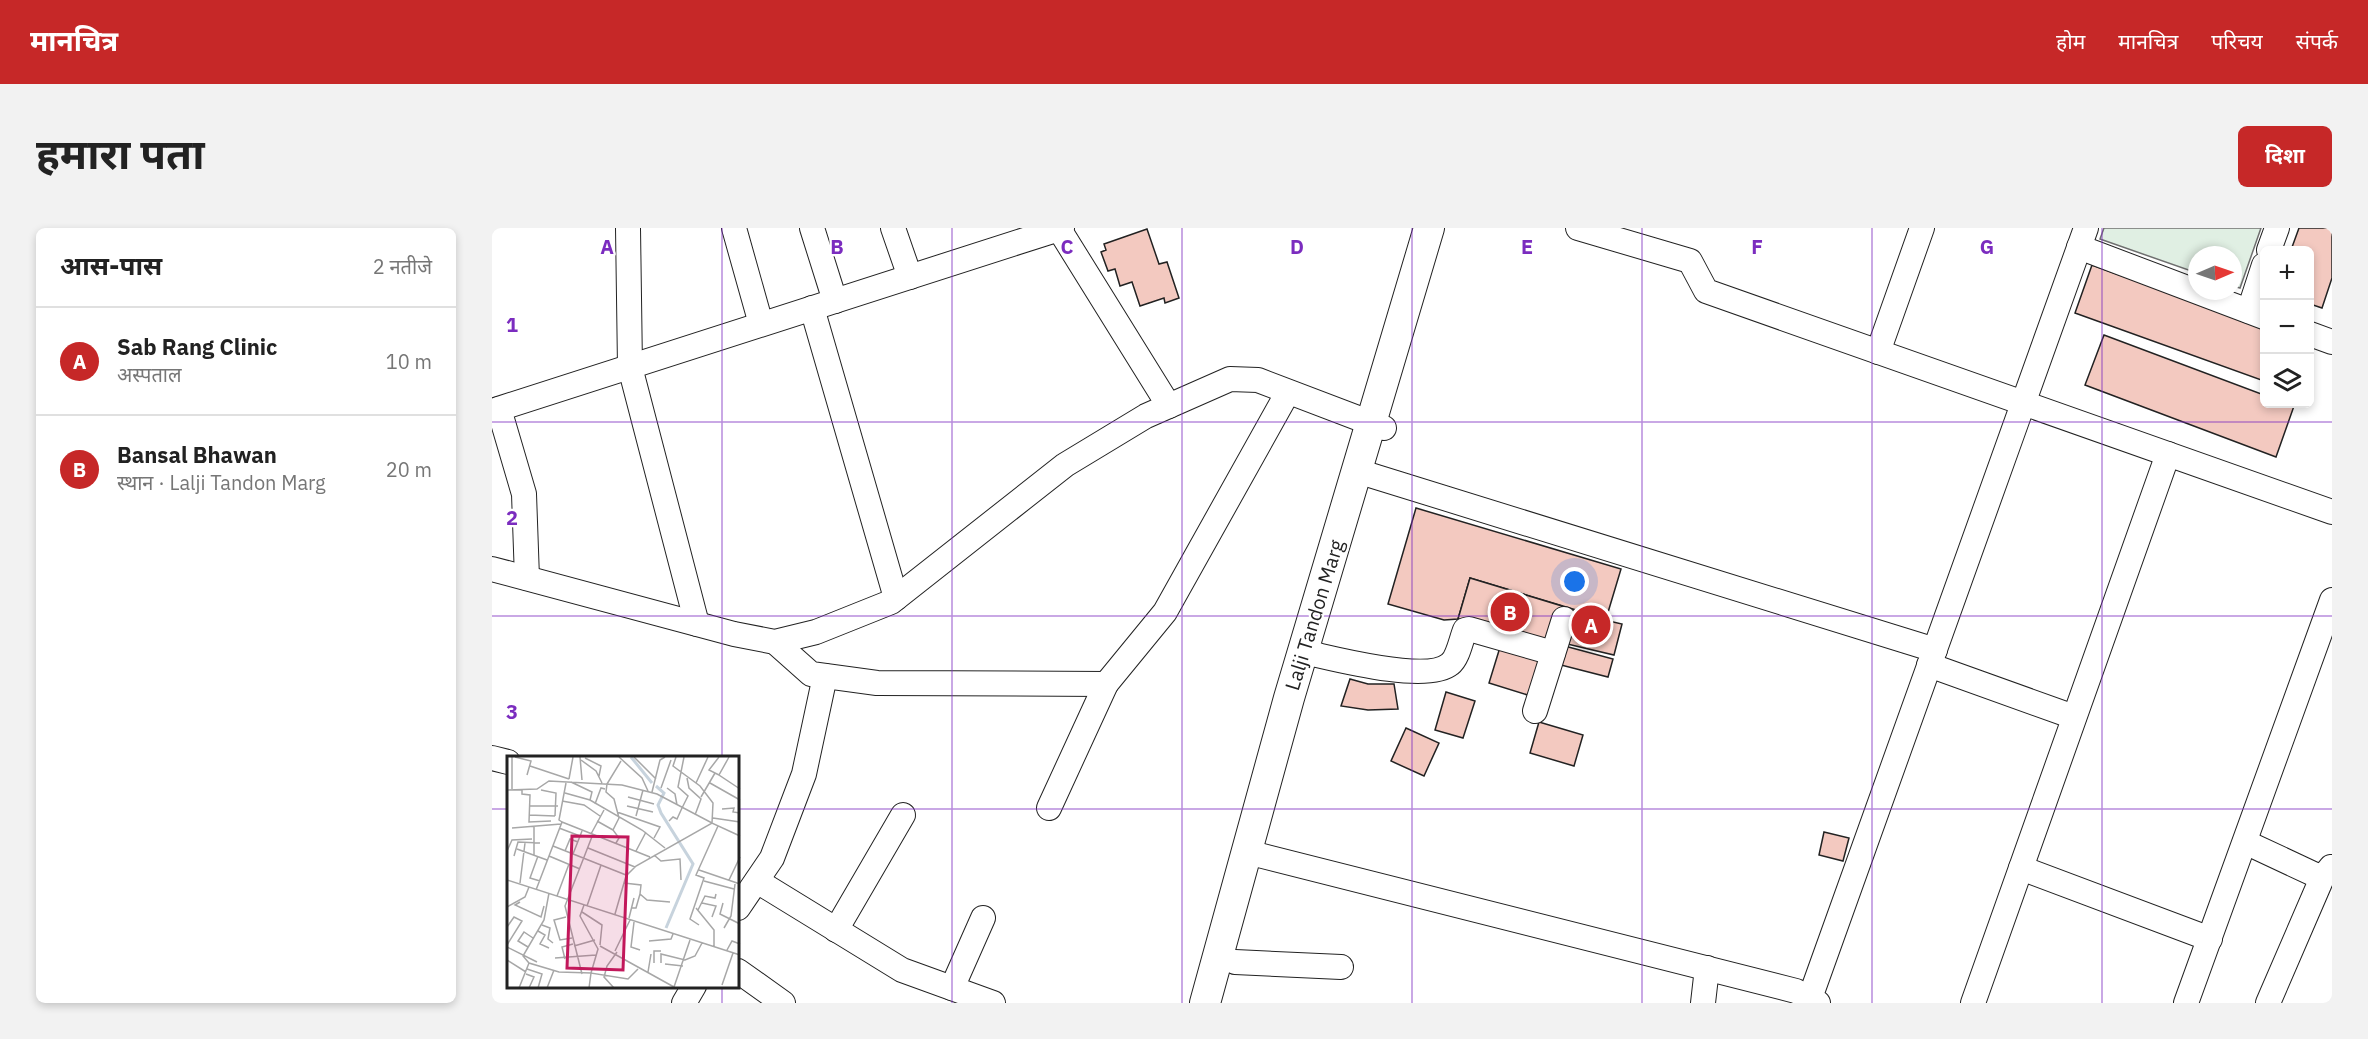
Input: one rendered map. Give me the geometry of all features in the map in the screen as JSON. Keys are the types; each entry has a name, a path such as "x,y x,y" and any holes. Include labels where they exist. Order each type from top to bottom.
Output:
{"main road":[{"name":"Lalji Tandon Marg","path":"1205,1003 1317,655 1370,475 1378,425 1429,228"},
{"name":"Lalji Tandon Marg","path":"1225,1003 1235,962 1254,854 1289,698 1443,228"}],"street":[{"path":"628,228 630,367 697,624"},
{"path":"734,228 761,324"},
{"path":"812,228 824,305 896,598"},
{"path":"893,228 910,277"},
{"path":"527,578 524,494 495,410 1061,228 1169,406"},
{"path":"1578,228 1690,261 1706,291 2332,512"},
{"path":"1878,352 1922,228"},
{"path":"2271,246 2277,228"},
{"path":"1254,854 1796,991 1814,1001 1932,658 2083,238 2257,314 2260,296"},
{"path":"492,568 697,624 775,642 816,632 896,598 1065,465 1146,416 1230,379 1258,381 1378,425"},
{"path":"1049,808 1106,684 1165,612 1288,392"},
{"path":"1973,1003 2168,454"},
{"path":"1370,475 1932,658 2074,717"},
{"path":"2186,1003 2332,600"},
{"path":"1535,711 1564,619"},
{"path":"1317,655 1383,670 1443,668 1454,661 1465,630 1469,628 1553,653"},
{"path":"775,642 811,674 877,683 1106,684"},
{"path":"740,904 772,858 804,774 825,676"},
{"path":"492,759 507,762"},
{"path":"836,930 903,815"},
{"path":"2245,842 2327,872 2268,1003"},
{"path":"2021,867 2210,939"},
{"path":"757,881 902,970 993,1003"},
{"path":"952,988 983,918"},
{"path":"1235,962 1341,967"},
{"path":"1703,1003 1707,968"},
{"path":"740,972 783,1003"},
{"path":"684,1003 693,988"}],"green space":[{"path":"2104,228 2261,228 2242,282 2242,246 2188,246 2188,270 2100,239"}],"building":[{"path":"2299,228 2332,228 2332,278 2322,308 2314,305 2314,246 2292,246"},
{"path":"1147,229 1159,264 1167,262 1179,298 1165,303 1164,298 1140,306 1132,282 1120,286 1115,269 1108,271 1101,252 1106,250 1104,244"},
{"path":"2092,265 2260,326 2260,380 2075,313"},
{"path":"2104,335 2260,394 2260,408 2293,408 2276,457 2085,385"},
{"path":"1416,508 1621,569 1606,619 1470,578 1458,619 1444,620 1388,604"},
{"path":"1470,578 1562,606 1550,646 1458,619"},
{"path":"1570,612 1622,624 1614,655 1563,643"},
{"path":"1501,644 1545,657 1534,697 1489,683"},
{"path":"1561,645 1613,659 1608,677 1557,664"},
{"path":"1350,679 1368,684 1394,684 1398,709 1368,710 1341,706"},
{"path":"1446,692 1475,701 1463,738 1435,730"},
{"path":"1539,722 1583,735 1574,766 1530,753"},
{"path":"1406,728 1439,743 1424,776 1391,761"},
{"path":"1824,832 1849,838 1843,861 1819,855"}],"place":[{"name":"Bansal Bhawan","path":"1510,612"},
{"name":"Sab Rang Clinic","path":"1591,625"}]}
